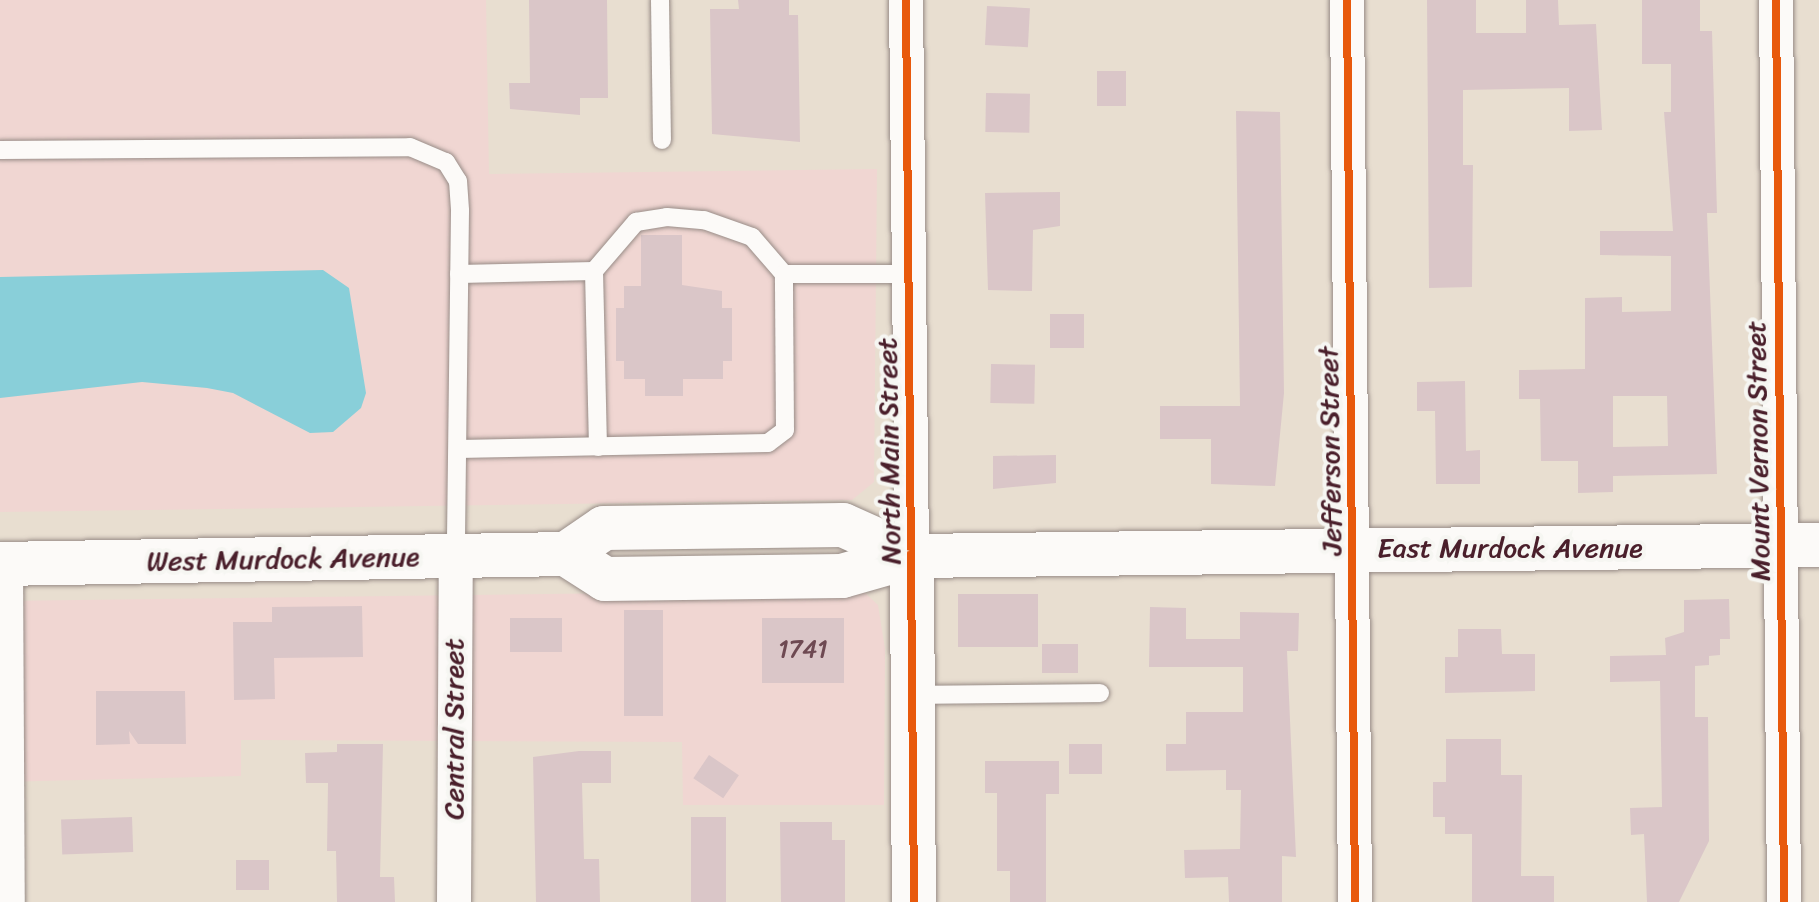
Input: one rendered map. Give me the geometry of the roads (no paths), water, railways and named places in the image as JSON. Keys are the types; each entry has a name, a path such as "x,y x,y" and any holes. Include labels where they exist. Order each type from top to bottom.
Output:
{"main road":[{"name":"West Murdock Avenue","path":"3,564 566,554 604,528 843,525 912,556"},
{"name":"East Murdock Avenue","path":"912,556 1800,545"},
{"name":"North Main Street","path":"912,556 914,902"}],"street":[{"name":"North Main Street","path":"906,0 912,556"},
{"name":"Jefferson Street","path":"1347,0 1355,902"},
{"name":"Mount Vernon Street","path":"1776,0 1800,545 1784,902"},
{"name":"Central Street","path":"454,902 456,556"},
{"path":"3,564 5,883"}],"lane":[{"path":"660,0 662,140"},
{"path":"0,150 429,151 458,181 456,556"},
{"path":"458,449 598,447 768,443 785,430 784,274 752,237 704,220 667,217 636,222 594,271 598,447"},
{"path":"459,274 594,271"},
{"path":"784,274 909,274"},
{"path":"913,695 1100,693"}],"water":[{"path":"323,270 349,288 366,393 361,408 333,432 310,433 233,393 207,388 142,382 0,398 0,277"}]}
